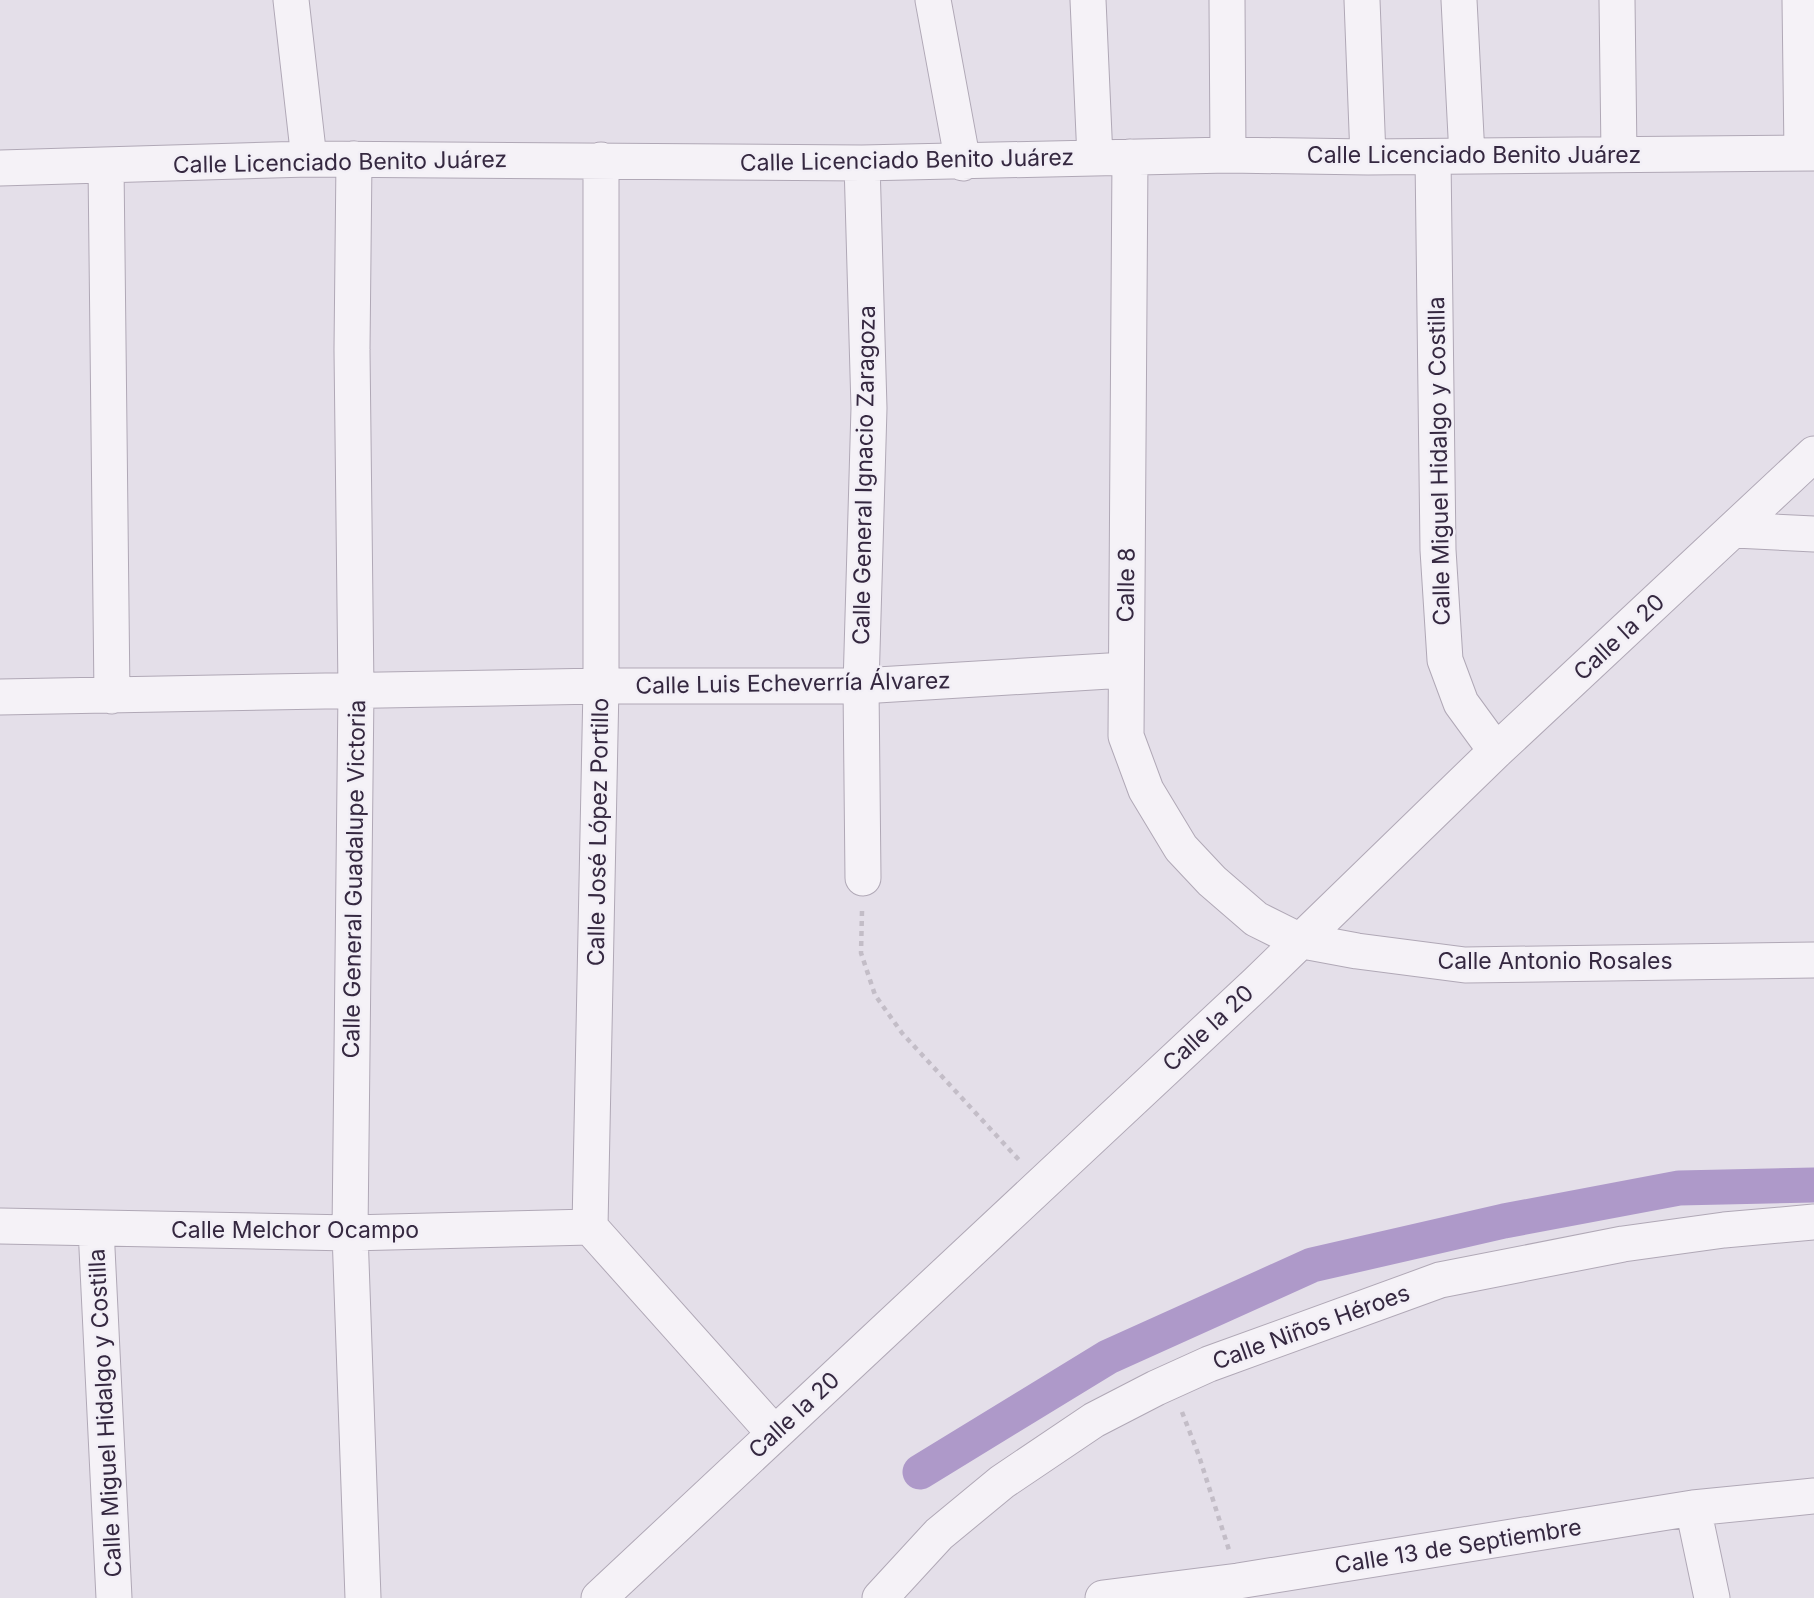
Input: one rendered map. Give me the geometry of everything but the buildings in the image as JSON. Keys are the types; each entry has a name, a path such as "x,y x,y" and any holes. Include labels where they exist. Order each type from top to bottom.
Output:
{"street":[{"path":"291,0 309,159"},
{"path":"933,0 963,163"},
{"path":"1088,0 1095,158"},
{"path":"1227,0 1228,155"},
{"path":"1362,0 1368,157"},
{"path":"1459,0 1467,156"},
{"path":"1617,0 1619,154"},
{"path":"1800,0 1808,153"},
{"name":"Calle Licenciado Benito Juárez","path":"0,167 309,159 963,163 1228,155 1433,157 1808,153"},
{"name":"Calle 8","path":"1130,157 1126,736 1146,790 1181,848 1212,881 1256,919 1298,940"},
{"name":"Calle Miguel Hidalgo y Costilla","path":"1433,157 1438,550 1445,660 1461,703 1496,751"},
{"name":"Calle General Guadalupe Victoria","path":"354,159 352,350 356,690 350,1233 363,1598"},
{"name":"Calle José López Portillo","path":"590,1227 601,686 601,160"},
{"name":"Calle General Ignacio Zaragoza","path":"862,163 869,408 861,686 863,878"},
{"path":"106,165 112,696"},
{"name":"Calle la 20","path":"599,1598 1247,992 1496,751 1814,454"},
{"path":"1735,530 1814,534"},
{"name":"Calle Luis Echeverría Álvarez","path":"0,697 601,686 861,686 1125,670"},
{"name":"Calle Antonio Rosales","path":"1298,940 1357,951 1465,965 1814,960"},
{"name":"Calle Niños Héroes","path":"880,1598 939,1534 1002,1482 1094,1420 1170,1381 1259,1345 1440,1280 1623,1244 1724,1230 1814,1222"},
{"name":"Calle Melchor Ocampo","path":"0,1226 350,1233 590,1227"},
{"path":"590,1227 774,1433"},
{"name":"Calle Miguel Hidalgo y Costilla","path":"96,1228 114,1598"},
{"name":"Calle 13 de Septiembre","path":"1102,1598 1238,1581 1693,1508 1814,1496"},
{"path":"1693,1508 1712,1598"}],"path":[{"path":"863,878 861,953 875,995 902,1033 1041,1184"},
{"path":"1170,1381 1199,1456 1238,1581"}],"waterway":[{"path":"920,1472 1108,1357 1312,1265 1504,1221 1679,1188 1814,1185"}]}
